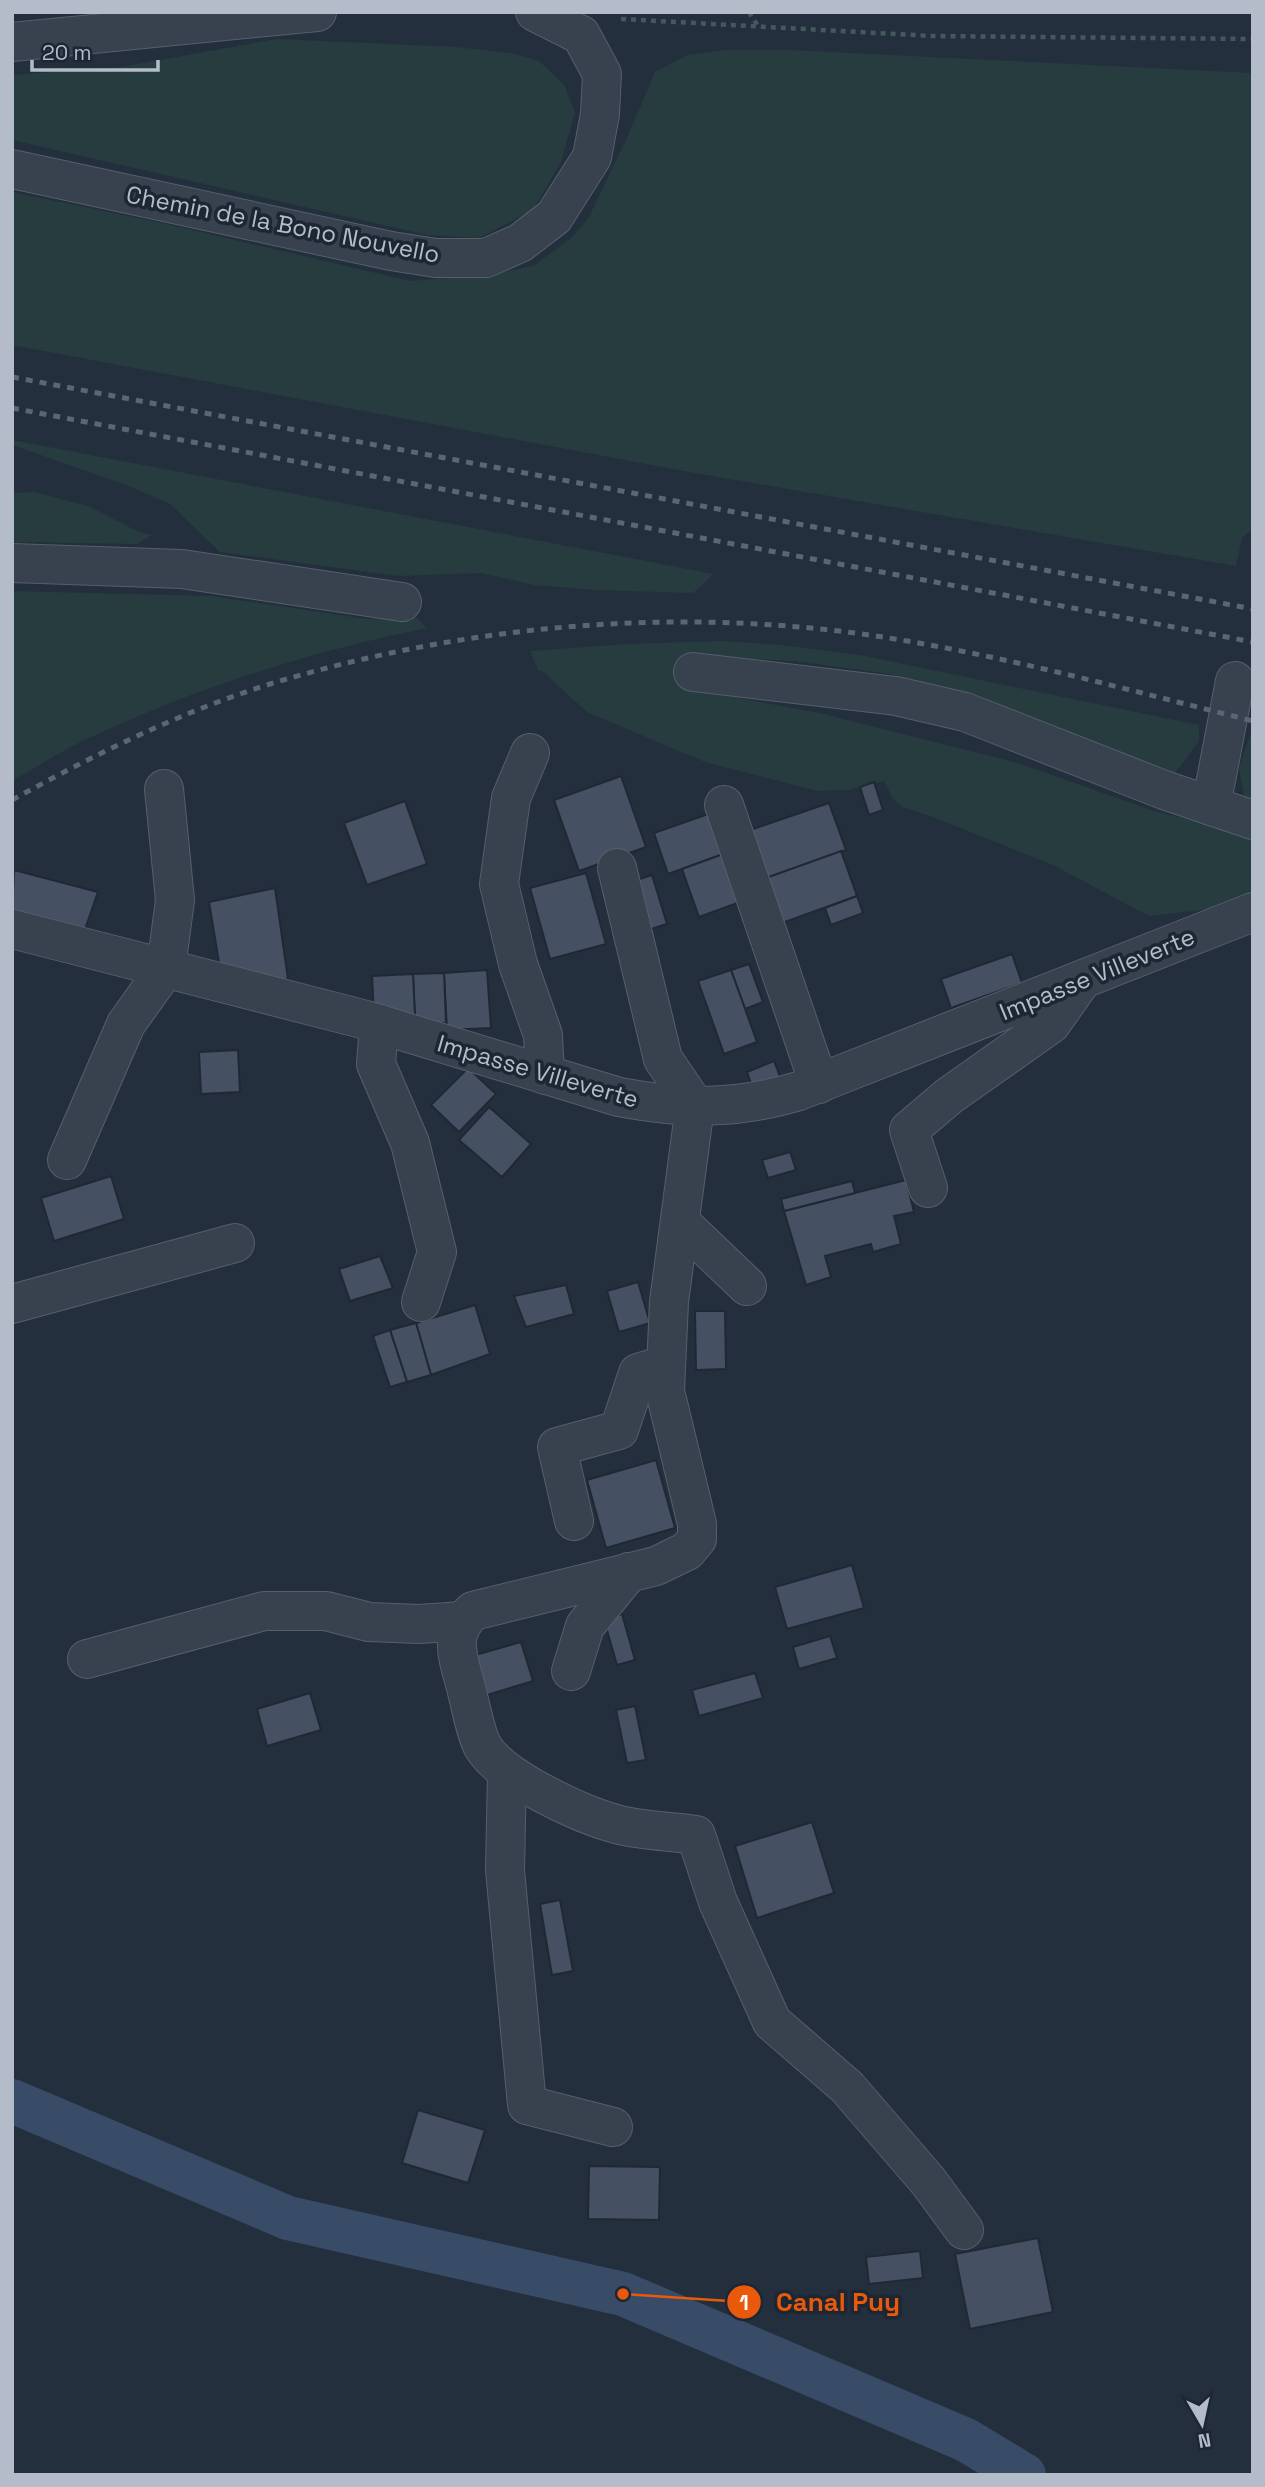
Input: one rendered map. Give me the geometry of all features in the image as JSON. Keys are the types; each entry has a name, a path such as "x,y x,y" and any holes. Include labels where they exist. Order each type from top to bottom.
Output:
{"street":[{"path":"12,42 317,12"},
{"path":"535,12 581,35"},
{"name":"Chemin de la Bono Nouvello","path":"12,169 391,251 436,258 486,258 520,243 554,217 592,157 600,114 603,74 581,35"},
{"path":"12,563 183,569 402,602"},
{"path":"693,672 896,696 965,712 1164,790 1253,820"},
{"path":"1211,806 1235,681"},
{"path":"530,753 511,798 499,884 518,964 542,1035 545,1075"},
{"path":"67,1160 125,1024 166,968 175,900 164,789"},
{"path":"724,805 819,1084"},
{"path":"617,868 663,1059 695,1106 670,1301 665,1391 696,1524 697,1539 687,1551 656,1566 473,1611 463,1621 456,1640 460,1664 482,1746 507,1772 545,1795 617,1825 696,1835 718,1902 772,2022 847,2087 928,2180 964,2230"},
{"name":"Impasse Villeverte","path":"14,931 379,1024 619,1097 695,1106 745,1104 773,1099 819,1084 1253,912"},
{"path":"928,1188 909,1130 949,1096 1051,1024 1082,980"},
{"path":"379,1024 376,1064 410,1143 437,1252 421,1302"},
{"path":"680,1222 747,1286"},
{"path":"12,1304 235,1243"},
{"path":"574,1521 557,1447 619,1430 638,1373 665,1365"},
{"path":"571,1671 585,1626 629,1572"},
{"path":"87,1659 264,1611 326,1611 369,1622 419,1624 463,1621"},
{"path":"507,1772 505,1870 527,2105 613,2127"}],"path":[{"path":"749,12 759,27"},
{"path":"581,35 618,19 932,36 1253,39"}],"green space":[{"path":"277,39 457,47 511,53 539,61 564,85 575,112 561,162 533,210 479,238 427,235 12,140 12,75 121,67"},
{"path":"725,50 791,50 1253,73 1253,528 1242,538 1236,566 689,472 12,345 12,192 167,224 410,281 488,275 533,266 571,238 589,217 655,72 688,55"},
{"path":"12,440 714,574 693,593 596,590 534,585 481,573 398,576 220,552 170,504 126,485 12,445"},
{"path":"34,492 88,506 137,531 152,535 137,544 12,542 12,493"},
{"path":"12,591 211,596 367,619 416,617 427,628 339,648 211,688 87,739 12,781"},
{"path":"721,641 782,645 860,655 1199,725 1199,741 1175,773 998,709 890,674 794,661 685,656 681,687 824,714 1018,763 1157,812 1253,835 1253,899 1238,906 1149,916 1053,865 903,807 893,799 884,781 849,790 818,791 705,762 587,712 538,670 530,651"},
{"path":"1250,735 1253,736 1253,803 1245,802 1239,768"}],"building":[{"path":"621,776 646,847 579,871 554,800"},
{"path":"874,782 883,810 869,815 860,787"},
{"path":"405,801 427,864 367,885 344,823"},
{"path":"829,803 846,850 766,878 750,830"},
{"path":"711,813 726,853 668,874 654,833"},
{"path":"841,851 857,896 782,923 766,878"},
{"path":"726,853 743,901 699,917 682,869"},
{"path":"14,870 98,892 83,935 12,914"},
{"path":"586,873 606,944 550,959 530,888"},
{"path":"652,875 667,924 648,930 634,881"},
{"path":"275,888 288,979 271,983 242,982 237,967 220,969 209,902"},
{"path":"857,896 863,913 831,925 825,908"},
{"path":"1012,954 1022,983 951,1008 941,979"},
{"path":"749,964 763,1002 745,1009 731,970"},
{"path":"487,970 491,1028 447,1030 444,973"},
{"path":"731,970 757,1042 724,1054 698,981"},
{"path":"444,973 446,1023 415,1025 413,974"},
{"path":"413,974 415,1015 374,1017 372,976"},
{"path":"238,1050 240,1092 201,1094 199,1052"},
{"path":"774,1061 781,1079 753,1089 747,1072"},
{"path":"468,1068 496,1094 459,1132 431,1105"},
{"path":"489,1107 531,1144 502,1177 459,1140"},
{"path":"790,1152 796,1170 768,1178 762,1160"},
{"path":"111,1176 124,1219 54,1241 41,1198"},
{"path":"906,1180 914,1212 894,1216 901,1244 873,1252 871,1244 825,1256 831,1277 806,1285 784,1211"},
{"path":"852,1181 855,1193 784,1211 781,1199"},
{"path":"380,1256 393,1288 350,1301 339,1269"},
{"path":"638,1282 650,1323 619,1332 607,1291"},
{"path":"566,1285 574,1314 526,1327 514,1296"},
{"path":"475,1305 490,1354 431,1375 416,1323"},
{"path":"695,1311 725,1311 726,1369 696,1370"},
{"path":"416,1323 431,1375 407,1382 390,1330"},
{"path":"390,1330 407,1382 390,1387 373,1336"},
{"path":"656,1460 675,1528 606,1548 587,1480"},
{"path":"852,1565 864,1608 787,1629 775,1587"},
{"path":"622,1614 635,1660 617,1665 604,1620"},
{"path":"830,1636 837,1658 799,1669 793,1647"},
{"path":"521,1642 533,1681 487,1695 475,1655"},
{"path":"755,1673 763,1698 699,1716 692,1690"},
{"path":"310,1693 321,1730 267,1746 257,1709"},
{"path":"635,1706 646,1760 627,1763 616,1710"},
{"path":"812,1822 834,1893 757,1918 735,1846"},
{"path":"560,1900 573,1971 552,1975 540,1904"},
{"path":"418,2110 485,2130 468,2183 402,2163"},
{"path":"589,2166 660,2167 659,2220 588,2219"},
{"path":"1038,2238 1053,2312 970,2329 955,2254"},
{"path":"920,2251 923,2278 869,2284 866,2257"}],"waterway":[{"path":"12,2101 288,2218 623,2294 966,2440 1024,2475"}],"railway":[{"path":"12,377 1253,609"},
{"path":"12,408 1253,642"},
{"path":"12,800 138,736 203,708 270,684 419,647 494,635 647,622 800,627 876,636 1018,663 1253,721"}],"place":[{"name":"Canal Puy","path":"623,2294"}]}
